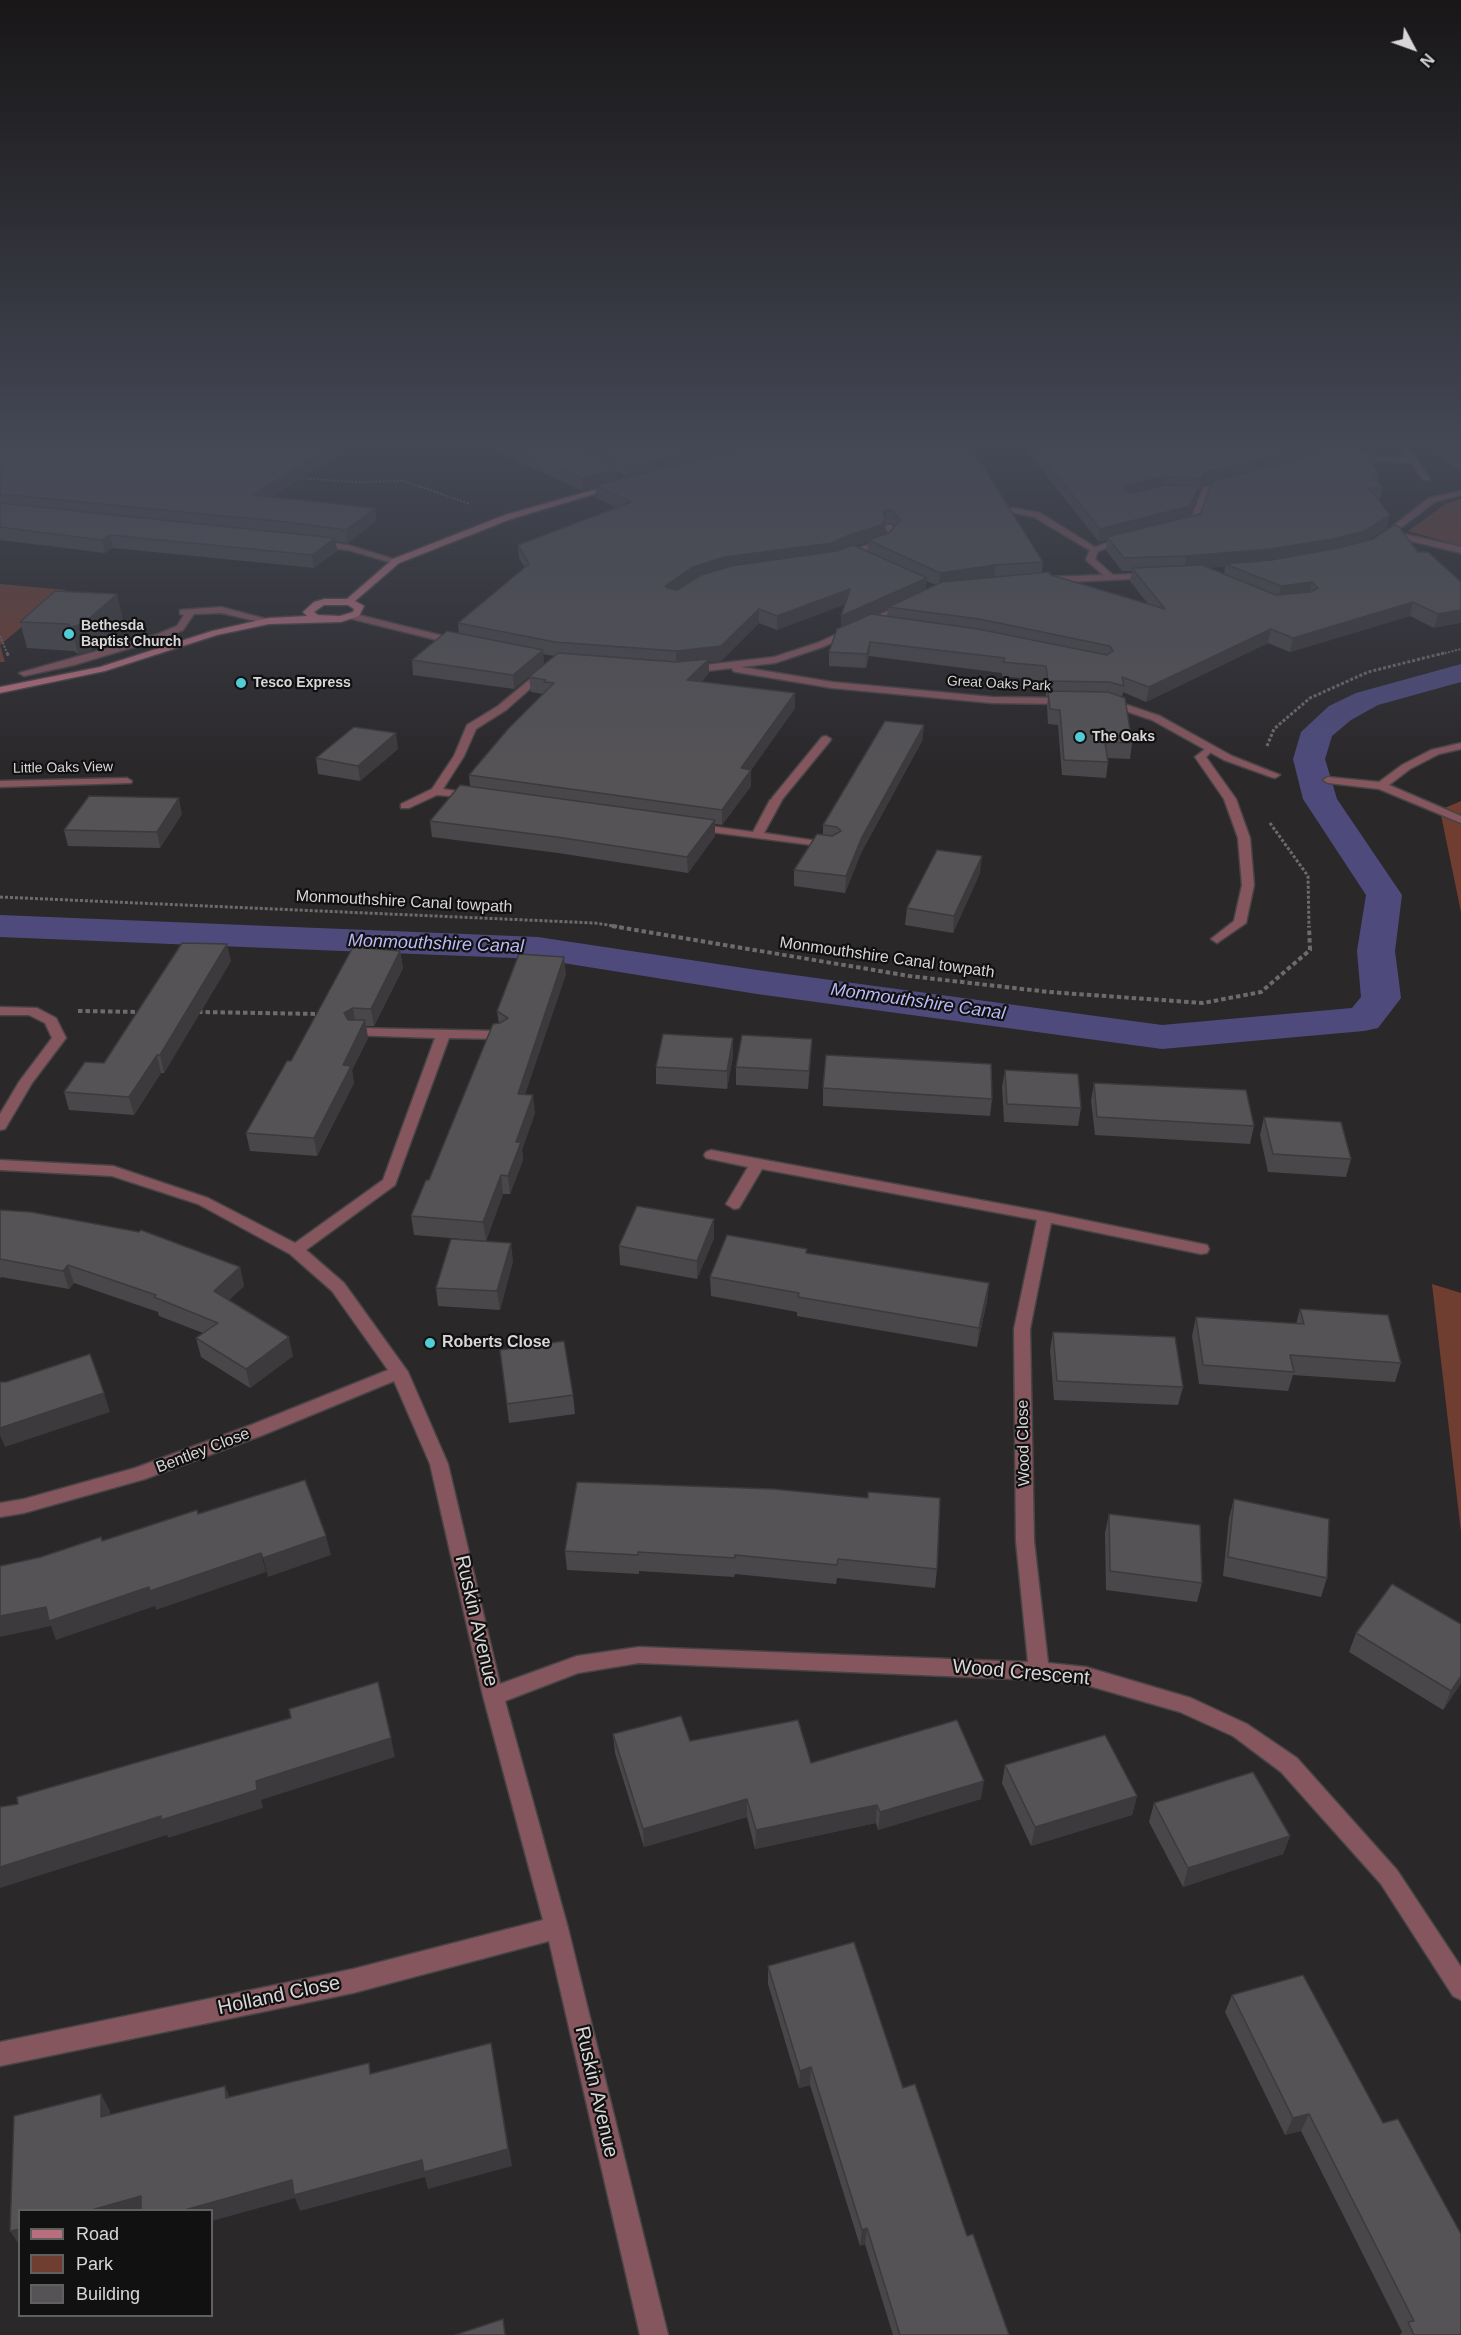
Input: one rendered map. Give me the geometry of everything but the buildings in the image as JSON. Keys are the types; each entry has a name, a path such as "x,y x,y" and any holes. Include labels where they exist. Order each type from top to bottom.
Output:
{"main road":[{"path":"349,602 396,561 416,553"},
{"path":"0,690 102,669 215,633 269,621 316,618 329,620 351,616 359,609 359,606 349,602 335,601 317,604 308,612 316,618"}],"street":[{"path":"366,553 396,561"},
{"path":"833,560 849,553"},
{"path":"853,553 862,557"},
{"path":"1093,553 1090,560 1110,577"},
{"path":"1030,581 1163,576"},
{"name":"Great Oaks Park","path":"676,671 775,660 820,645 918,601"},
{"path":"180,613 221,610 269,621"},
{"path":"24,673 74,662 161,636 180,627 191,611"},
{"path":"351,616 469,644"},
{"path":"868,623 890,626"},
{"path":"405,806 436,791 459,756 471,727 502,708 555,662"},
{"name":"Great Oaks Park","path":"727,667 761,675 832,685 992,700 1084,701"},
{"path":"1096,702 1107,702 1156,718 1209,749 1257,770 1275,775"},
{"path":"757,835 776,800 826,739"},
{"path":"1381,786 1406,767 1435,752 1461,746"},
{"path":"1209,749 1200,757 1230,799 1244,838 1248,885 1240,923 1217,939"},
{"path":"1328,780 1381,786 1461,820"},
{"name":"Little Oaks View","path":"0,784 127,781"},
{"path":"436,791 483,798"},
{"path":"678,824 832,846"},
{"path":"0,1011 32,1011 51,1021 59,1038 26,1082 0,1126"},
{"path":"356,1032 501,1035"},
{"path":"296,1250 390,1182 443,1035"},
{"path":"711,1155 1045,1217 1201,1249"},
{"path":"734,1204 757,1164"},
{"name":"Ruskin Avenue","path":"0,1165 113,1171 203,1201 296,1250 338,1287 399,1372 439,1464 493,1696 556,1928 654,2335"},
{"name":"Wood Close","path":"1039,1671 1025,1541 1022,1329 1045,1217"},
{"name":"Bentley Close","path":"0,1510 24,1506 139,1474 257,1430 399,1372"},
{"name":"Wood Crescent","path":"493,1696 577,1665 639,1655 1039,1671 1086,1676 1184,1704 1240,1730 1289,1765 1389,1877 1461,1988"},
{"name":"Holland Close","path":"0,2054 353,1981 556,1928"}],"path":[{"name":"Monmouthshire Canal towpath","path":"0,897 595,923 909,976 1049,992 1203,1003 1261,992 1310,950 1308,876 1261,810 1257,770 1274,729 1310,698 1368,672 1461,649"},
{"path":"32,1011 147,1012"},
{"path":"194,1012 321,1014 356,1032"}],"green space":[{"path":"0,584 66,590 0,645"},
{"path":"0,645 5,662 0,662"},
{"path":"1461,801 1461,912 1440,810"},
{"path":"1432,1284 1461,1293 1461,1532"}],"waterway":[{"name":"Monmouthshire Canal","path":"0,926 538,948 757,982 1162,1037 1364,1019 1381,998 1376,951 1384,895 1320,799 1309,759 1317,732 1340,713 1367,699 1461,673"}],"place":[{"name":"Bethesda Baptist Church","path":"69,634"},
{"name":"Tesco Express","path":"241,683"},
{"name":"The Oaks","path":"1080,737"},
{"name":"Roberts Close","path":"430,1343"}]}
